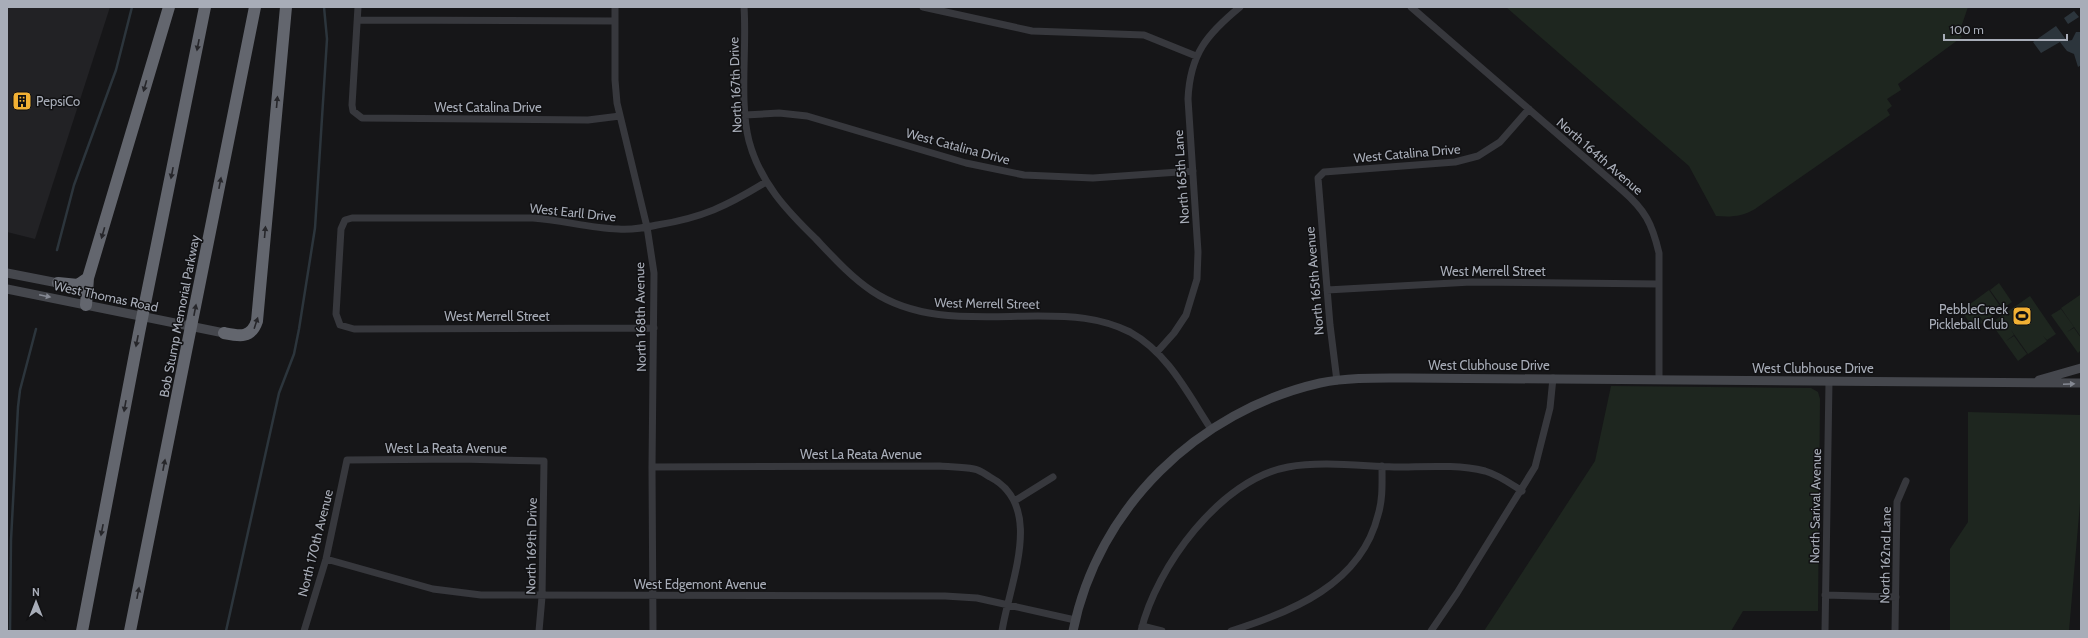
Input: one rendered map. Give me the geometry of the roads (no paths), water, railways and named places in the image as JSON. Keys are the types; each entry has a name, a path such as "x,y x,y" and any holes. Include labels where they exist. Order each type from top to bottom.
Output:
{"highway":[{"path":"86,305 88,278 169,7"},
{"path":"82,631 139,333 205,7"},
{"name":"Bob Stump Memorial Parkway","path":"130,631 255,7"},
{"path":"224,333 239,336 247,335 253,330 257,321 286,7"},
{"path":"58,283 78,285 88,278"}],"street":[{"path":"358,7 358,20 615,21"},
{"name":"North 168th Avenue","path":"615,7 615,80 620,116 647,227 654,273 652,467 653,631"},
{"name":"North 167th Drive","path":"744,7 746,115 752,152 766,182"},
{"path":"923,7 1032,31 1144,35 1196,56"},
{"name":"North 165th Lane","path":"1157,352 1181,324 1195,292 1198,266 1188,99 1190,74 1196,56 1214,30 1240,7"},
{"name":"North 164th Avenue","path":"1411,7 1632,199 1646,216 1654,235 1659,253 1659,379"},
{"name":"West Catalina Drive","path":"358,20 352,105 356,115 368,118 588,120 620,116"},
{"name":"West Catalina Drive","path":"1318,178 1324,172 1454,162 1478,156 1500,142 1529,108"},
{"name":"West Catalina Drive","path":"746,115 779,113 807,116 966,163 1024,175 1092,178 1193,171"},
{"name":"North 165th Avenue","path":"1318,178 1327,290 1337,381"},
{"name":"West Merrell Street","path":"766,182 791,215 854,277 881,296 902,306 937,315 1090,318 1107,323 1130,333 1157,352 1171,369 1211,429"},
{"name":"West Earll Drive","path":"340,325 336,314 341,229 345,220 352,218 533,218 618,229 647,227 690,220 709,213 766,182"},
{"name":"West Thomas Road","path":"7,273 58,283"},
{"name":"West Merrell Street","path":"1327,290 1471,282 1659,284"},
{"name":"West Thomas Road","path":"7,289 224,333"},
{"name":"West Merrell Street","path":"340,325 354,329 654,328"},
{"name":"West Clubhouse Drive","path":"2028,382 2081,368"},
{"name":"West Clubhouse Drive","path":"1073,631 1080,601 1098,558 1132,502 1145,485 1177,454 1211,429 1235,414 1276,396 1321,383 1376,378 1553,378 2081,383"},
{"path":"1431,631 1522,491 1539,457 1550,408 1553,378"},
{"name":"North Sarival Avenue","path":"1825,631 1829,381"},
{"name":"West La Reata Avenue","path":"347,460 460,459 544,461"},
{"name":"North 170th Avenue","path":"304,631 326,559 347,460"},
{"name":"North 169th Drive","path":"539,631 542,597 544,461"},
{"name":"West La Reata Avenue","path":"652,467 940,466 975,469 1000,482 1016,500"},
{"path":"1162,631 1142,628 1161,579 1184,543 1215,509 1248,484 1272,471 1296,466 1382,466 1474,469 1496,476 1522,491"},
{"path":"1231,631 1326,590 1349,570 1368,541 1378,515 1382,487 1382,466"},
{"path":"1002,631 1009,604 1020,545 1021,526 1016,500 1053,477"},
{"name":"North 162nd Lane","path":"1896,631 1897,502 1906,481"},
{"name":"West Edgemont Avenue","path":"326,559 433,589 481,595 542,597 945,596 977,598 1075,620"},
{"path":"1825,596 1896,597"}],"waterway":[{"path":"57,250 74,185 116,70 132,7"},
{"path":"226,631 279,393 294,354 315,228 327,39 324,7"},
{"path":"10,631 11,540 18,407 20,390 36,329"}],"place":[{"name":"PepsiCo","path":"22,101"},
{"name":"PebbleCreek Pickleball Club","path":"2022,316"}]}
